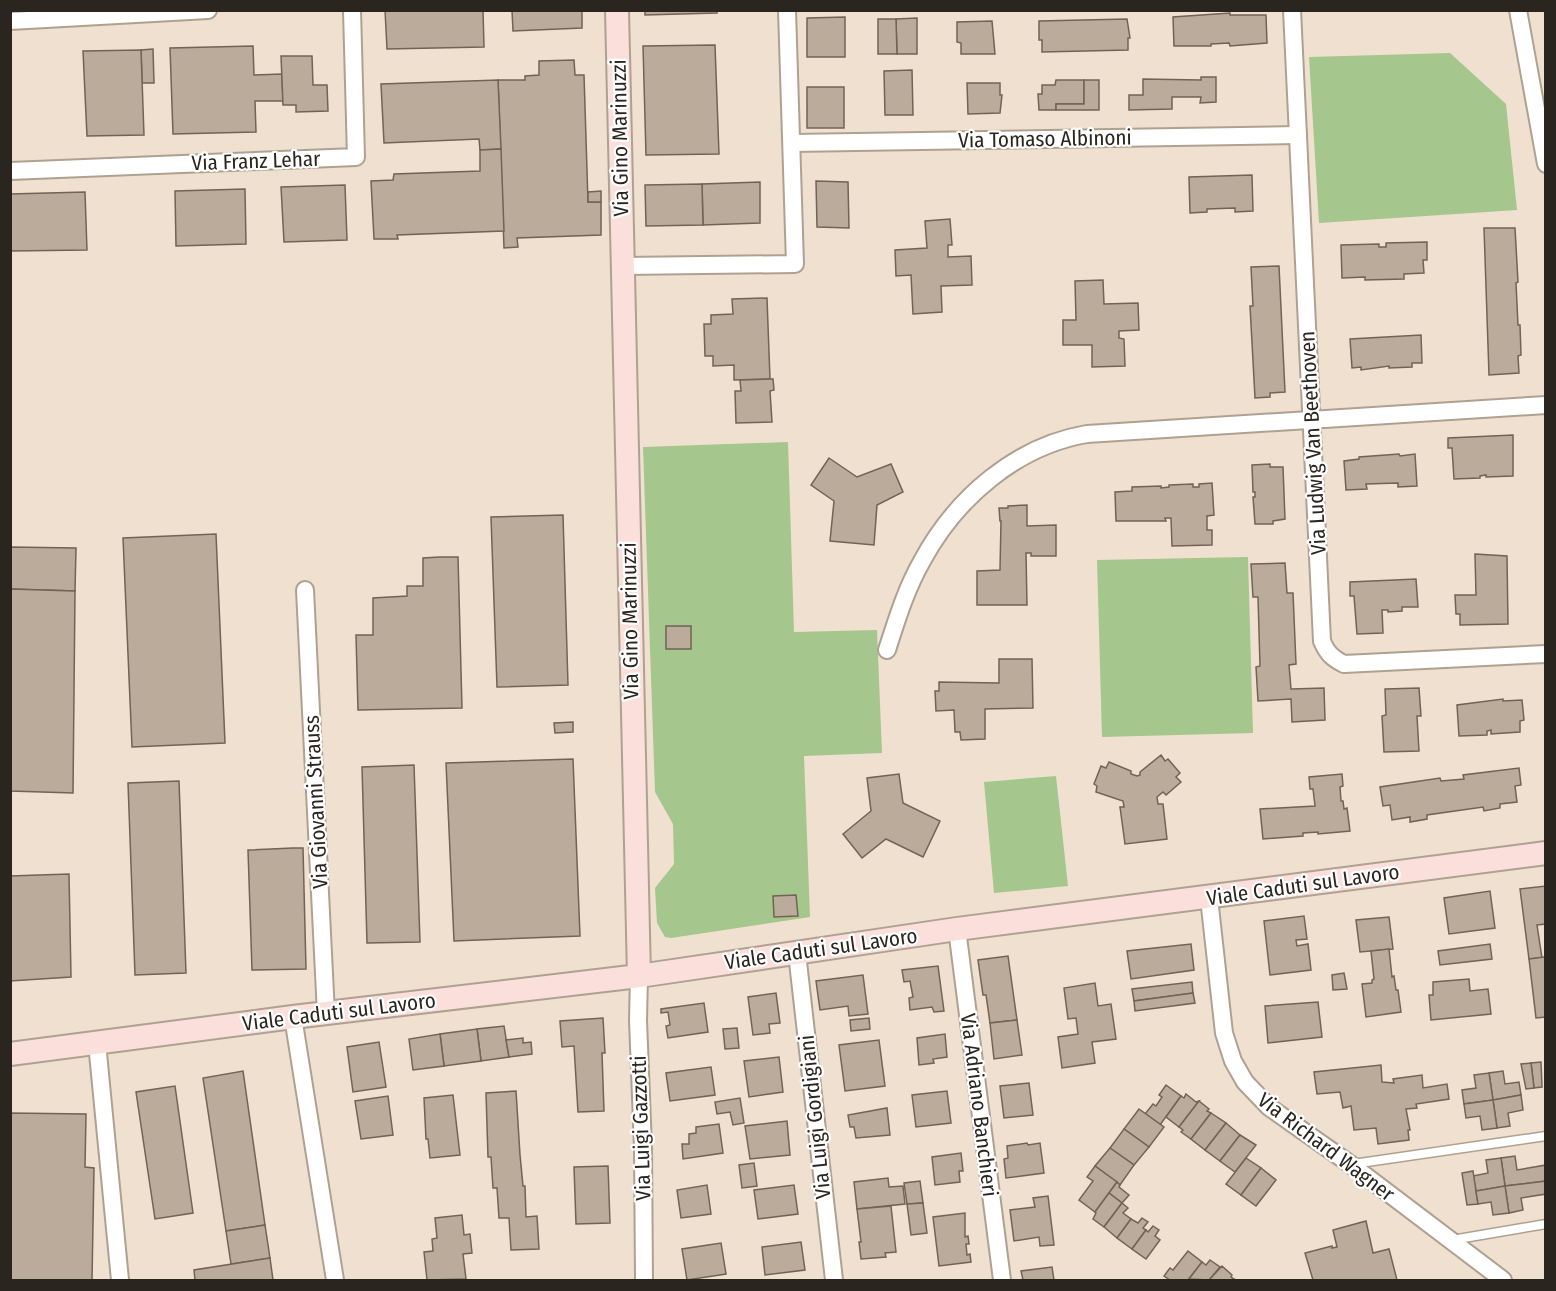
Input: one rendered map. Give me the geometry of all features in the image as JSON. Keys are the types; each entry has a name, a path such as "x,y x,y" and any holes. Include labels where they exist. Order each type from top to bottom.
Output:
{"street":[{"path":"10,21 208,10"},
{"name":"Via Franz Lehar","path":"10,171 356,157 352,10"},
{"name":"Via Gino Marinuzzi","path":"617,10 639,976"},
{"path":"623,266 795,264 787,10"},
{"name":"Via Ludwig Van Beethoven","path":"1292,10 1322,641 1327,652 1344,664 1545,654"},
{"path":"1518,10 1538,85 1545,164"},
{"name":"Via Tomaso Albinoni","path":"792,143 1299,135"},
{"path":"887,650 903,601 922,559 942,530 984,483 1019,458 1063,438 1087,434 1545,405"},
{"name":"Via Giovanni Strauss","path":"305,591 326,1014"},
{"name":"Viale Caduti sul Lavoro","path":"10,1054 293,1017 639,976 957,929 1545,853"},
{"name":"Via Richard Wagner","path":"1209,898 1224,1033 1233,1061 1245,1082 1269,1107 1350,1164 1503,1281"},
{"name":"Via Adriano Banchieri","path":"957,929 1002,1281"},
{"name":"Via Luigi Gordigiani","path":"797,953 834,1281"},
{"name":"Via Luigi Gazzotti","path":"639,976 644,1281"},
{"path":"293,1017 335,1281"},
{"path":"97,1043 120,1281"}],"lane":[{"path":"1350,1164 1545,1136"},
{"path":"1452,1240 1545,1224"}],"green space":[{"path":"1450,53 1506,104 1517,210 1319,223 1309,57"},
{"path":"788,442 794,632 877,630 882,753 804,756 810,917 671,938 665,937 657,923 655,888 674,864 673,824 655,792 643,447"},
{"path":"1248,557 1253,733 1102,737 1097,560"},
{"path":"1056,776 1068,886 994,893 984,782"}],"building":[{"path":"385,10 483,10 484,47 387,49"},
{"path":"512,10 582,10 582,28 513,31"},
{"path":"645,10 717,10 717,13 645,15"},
{"path":"1230,13 1230,15 1266,15 1267,43 1230,46 1229,43 1211,44 1211,46 1174,46 1173,17"},
{"path":"845,17 845,57 807,57 807,18"},
{"path":"917,18 917,54 897,54 896,19"},
{"path":"878,19 896,19 897,54 878,54"},
{"path":"1127,19 1130,38 1128,38 1128,50 1042,52 1042,40 1039,40 1039,21"},
{"path":"992,21 995,54 961,54 961,43 957,42 957,22"},
{"path":"715,45 719,154 646,155 643,46"},
{"path":"253,46 254,75 282,74 283,101 255,101 256,132 173,134 170,48"},
{"path":"153,49 154,83 142,83 141,50"},
{"path":"141,50 144,135 87,136 83,51"},
{"path":"281,56 312,56 313,85 327,85 328,111 296,112 296,105 283,105"},
{"path":"574,60 575,75 584,75 588,202 601,202 601,235 517,238 518,247 504,248 498,80 525,80 525,76 539,75 539,61"},
{"path":"912,70 913,115 885,115 884,71"},
{"path":"1201,77 1216,77 1216,102 1200,103 1201,97 1172,97 1172,109 1129,110 1129,95 1143,95 1143,79 1201,80"},
{"path":"498,80 501,149 480,150 479,139 384,143 381,84"},
{"path":"1056,80 1084,80 1084,104 1056,104 1056,110 1039,110 1038,94 1042,94 1042,85 1055,85"},
{"path":"1084,80 1099,80 1099,110 1056,110 1056,104 1084,104"},
{"path":"967,83 1000,83 1000,95 1002,95 1000,113 968,114"},
{"path":"807,87 844,87 844,128 807,128"},
{"path":"501,149 504,231 397,235 398,239 374,239 371,181 393,180 394,174 480,171 480,150"},
{"path":"1252,175 1253,211 1235,212 1235,208 1207,209 1207,212 1190,213 1189,177"},
{"path":"816,181 848,182 849,228 817,227"},
{"path":"760,182 760,223 703,225 702,184"},
{"path":"702,184 703,225 646,226 645,185"},
{"path":"345,185 347,240 284,242 281,187"},
{"path":"245,189 246,244 176,246 175,191"},
{"path":"601,191 601,202 588,202 588,192"},
{"path":"85,192 87,250 10,251 10,194"},
{"path":"950,219 952,245 948,245 948,257 971,256 972,285 941,286 942,312 913,314 911,275 896,276 895,250 927,248 925,221"},
{"path":"1484,228 1515,228 1521,355 1518,356 1519,373 1489,375"},
{"path":"1427,242 1427,260 1423,260 1424,273 1404,274 1404,279 1342,278 1341,245 1379,244 1379,247 1386,247 1386,243"},
{"path":"1279,266 1285,392 1270,393 1270,397 1255,398 1250,306 1253,306 1251,267"},
{"path":"1103,280 1104,304 1138,303 1139,330 1119,331 1119,338 1124,339 1125,366 1092,367 1092,345 1063,345 1063,320 1076,320 1075,281"},
{"path":"767,298 770,379 734,380 734,365 713,366 713,356 705,356 704,324 711,324 711,315 733,314 732,299"},
{"path":"1421,335 1422,363 1412,363 1412,367 1389,368 1389,366 1361,370 1361,367 1352,368 1350,339"},
{"path":"773,379 774,390 770,391 772,422 736,423 735,391 741,391 740,380"},
{"path":"1513,435 1513,476 1486,477 1486,475 1480,478 1454,479 1452,448 1448,448 1448,438"},
{"path":"1399,454 1400,456 1415,454 1417,486 1398,487 1398,483 1366,484 1367,489 1346,490 1344,461 1359,459 1359,457"},
{"path":"829,458 857,477 891,464 903,492 877,505 874,545 830,541 834,501 811,485"},
{"path":"1270,464 1270,467 1283,467 1285,519 1273,521 1273,524 1255,524 1252,465"},
{"path":"1212,483 1214,515 1207,516 1207,530 1212,530 1212,545 1172,546 1171,518 1165,518 1166,521 1116,521 1115,492 1132,491 1132,487 1161,486 1161,488 1169,487 1169,485 1193,484 1193,487 1199,487 1199,484"},
{"path":"1027,505 1027,526 1056,525 1056,556 1031,556 1031,553 1026,553 1027,605 977,605 977,571 1000,570 999,508"},
{"path":"563,515 568,685 497,687 491,517"},
{"path":"216,534 225,743 132,747 123,538"},
{"path":"10,547 76,548 75,591 10,589"},
{"path":"1475,554 1507,556 1508,624 1460,625 1460,614 1456,614 1455,595 1476,595"},
{"path":"458,557 462,708 358,710 356,635 373,635 373,598 407,596 407,586 423,586 423,558"},
{"path":"1285,563 1287,593 1293,593 1296,664 1289,665 1291,689 1324,688 1325,720 1292,722 1291,699 1258,701 1256,667 1260,666 1258,597 1253,597 1251,564"},
{"path":"1416,579 1418,607 1402,607 1402,611 1382,610 1383,633 1357,634 1354,596 1350,596 1350,582"},
{"path":"10,589 75,591 73,793 10,791"},
{"path":"666,626 691,626 691,649 666,649"},
{"path":"999,659 1032,659 1033,708 985,709 985,739 961,740 960,732 955,732 954,710 936,711 935,691 939,691 939,682 999,683"},
{"path":"1419,688 1421,716 1417,716 1419,751 1384,752 1382,716 1386,715 1385,689"},
{"path":"1503,699 1503,701 1522,700 1524,720 1520,721 1520,732 1491,734 1491,730 1487,731 1487,735 1459,736 1457,705"},
{"path":"573,722 573,732 555,733 554,723"},
{"path":"1161,755 1165,761 1168,759 1180,773 1176,777 1181,782 1166,795 1163,792 1157,797 1158,804 1163,804 1167,839 1125,844 1120,807 1124,807 1123,801 1096,792 1097,786 1094,784 1101,766 1106,768 1109,762 1137,776"},
{"path":"573,759 580,936 454,941 446,763"},
{"path":"414,765 420,942 367,943 362,767"},
{"path":"1519,768 1521,785 1515,786 1517,802 1500,804 1500,808 1484,811 1483,807 1427,815 1427,819 1410,822 1410,817 1392,820 1390,805 1383,806 1380,787 1440,778 1441,781 1464,779 1463,775"},
{"path":"899,774 903,803 940,821 923,857 886,839 862,858 843,834 871,811 867,778"},
{"path":"1342,774 1341,801 1343,801 1344,809 1347,808 1350,831 1303,833 1303,836 1263,839 1260,809 1315,806 1309,777"},
{"path":"179,781 186,973 135,975 128,783"},
{"path":"303,848 306,969 252,970 248,850"},
{"path":"69,874 71,977 10,981 10,876"},
{"path":"1546,886 1546,924 1537,925 1542,958 1529,959 1520,889"},
{"path":"1490,891 1495,928 1449,934 1444,898"},
{"path":"796,895 798,916 774,917 773,896"},
{"path":"1304,916 1307,939 1296,940 1297,946 1308,944 1311,970 1270,975 1264,921"},
{"path":"1389,917 1393,949 1360,952 1356,920"},
{"path":"1191,944 1194,970 1131,979 1127,951"},
{"path":"1490,944 1492,959 1440,965 1438,951"},
{"path":"1389,949 1392,977 1394,976 1396,990 1398,990 1401,1012 1366,1017 1362,984 1372,983 1374,979 1371,951"},
{"path":"1008,956 1017,1020 990,1023 978,960"},
{"path":"1546,957 1546,1017 1536,1018 1529,959"},
{"path":"938,966 944,1011 934,1012 932,1007 910,1010 909,998 913,997 910,981 904,982 902,970"},
{"path":"1344,973 1347,989 1333,990 1332,975"},
{"path":"863,975 868,1014 849,1016 848,1006 820,1010 816,981"},
{"path":"1469,979 1470,991 1488,989 1491,1014 1431,1020 1429,995 1433,995 1433,982"},
{"path":"1192,982 1193,993 1134,1001 1132,989"},
{"path":"1095,983 1098,1006 1111,1004 1116,1039 1092,1042 1095,1063 1062,1068 1058,1037 1078,1034 1076,1018 1068,1019 1064,988"},
{"path":"776,993 780,1023 769,1024 770,1033 753,1035 748,997"},
{"path":"1193,993 1195,1003 1135,1011 1134,1001"},
{"path":"1318,1002 1322,1037 1268,1043 1265,1006"},
{"path":"704,1003 708,1032 668,1038 666,1026 670,1025 668,1012 661,1013 661,1009"},
{"path":"603,1018 604,1111 578,1112 574,1046 562,1047 560,1021"},
{"path":"869,1018 870,1029 851,1031 850,1020"},
{"path":"1017,1020 1022,1055 994,1059 990,1023"},
{"path":"504,1026 509,1057 481,1061 477,1029"},
{"path":"737,1028 739,1048 725,1049 723,1029"},
{"path":"477,1029 481,1061 444,1066 440,1034"},
{"path":"440,1034 444,1066 413,1070 409,1039"},
{"path":"945,1034 947,1057 933,1059 934,1063 919,1065 917,1038"},
{"path":"523,1038 523,1043 531,1042 532,1054 509,1057 506,1040"},
{"path":"879,1040 885,1086 845,1091 839,1045"},
{"path":"379,1042 386,1087 353,1092 347,1047"},
{"path":"779,1057 783,1092 749,1097 744,1061"},
{"path":"1541,1062 1542,1087 1534,1088 1531,1063"},
{"path":"1531,1063 1534,1088 1526,1089 1521,1064"},
{"path":"1381,1065 1382,1082 1394,1083 1393,1079 1422,1075 1423,1088 1447,1084 1449,1099 1416,1104 1417,1108 1406,1109 1410,1130 1408,1130 1409,1140 1378,1144 1376,1128 1354,1130 1351,1106 1343,1108 1340,1092 1317,1094 1314,1072"},
{"path":"711,1067 715,1095 670,1101 666,1073"},
{"path":"243,1071 265,1225 226,1231 203,1078"},
{"path":"1503,1071 1505,1084 1519,1082 1521,1095 1493,1100 1489,1073"},
{"path":"1489,1073 1493,1100 1464,1104 1462,1090 1476,1088 1474,1075"},
{"path":"1029,1083 1033,1115 1004,1118 1000,1086"},
{"path":"1166,1085 1181,1096 1160,1125 1145,1114 1153,1104 1156,1106 1162,1097 1159,1095"},
{"path":"175,1086 193,1213 155,1219 136,1092"},
{"path":"516,1091 526,1217 537,1216 539,1249 511,1250 509,1218 499,1218 497,1188 493,1188 491,1157 488,1157 486,1093"},
{"path":"947,1091 951,1123 916,1127 912,1095"},
{"path":"1186,1094 1196,1102 1199,1101 1179,1127 1166,1117 1181,1096 1184,1098"},
{"path":"453,1095 460,1155 430,1158 428,1139 426,1139 424,1098"},
{"path":"1521,1095 1523,1110 1508,1113 1510,1126 1497,1128 1493,1100"},
{"path":"388,1096 393,1135 361,1139 355,1101"},
{"path":"740,1098 744,1123 733,1125 730,1112 717,1114 715,1102"},
{"path":"1493,1100 1497,1128 1482,1130 1480,1116 1466,1118 1464,1104"},
{"path":"1199,1101 1211,1113 1191,1139 1181,1132 1183,1130 1179,1127"},
{"path":"887,1108 890,1135 856,1138 854,1127 850,1127 848,1115"},
{"path":"1139,1109 1164,1127 1149,1147 1124,1129"},
{"path":"10,1113 86,1114 85,1167 94,1168 92,1280 10,1280"},
{"path":"1211,1113 1226,1123 1205,1150 1191,1139"},
{"path":"787,1121 790,1155 750,1159 745,1126"},
{"path":"1226,1123 1240,1135 1220,1161 1205,1150"},
{"path":"719,1124 723,1153 683,1159 682,1144 689,1144 689,1134 696,1133 696,1127"},
{"path":"1124,1129 1149,1147 1134,1165 1110,1148"},
{"path":"1240,1135 1256,1145 1235,1172 1220,1161"},
{"path":"1027,1143 1028,1145 1040,1143 1044,1173 1006,1178 1004,1159 1008,1158 1007,1146"},
{"path":"1110,1148 1134,1165 1120,1185 1095,1166"},
{"path":"961,1153 963,1171 959,1171 960,1182 935,1185 932,1157"},
{"path":"1515,1156 1517,1170 1546,1165 1546,1181 1505,1186 1501,1158"},
{"path":"1246,1158 1261,1168 1241,1195 1226,1184"},
{"path":"1501,1158 1505,1186 1476,1191 1473,1176 1488,1173 1486,1160"},
{"path":"754,1163 757,1186 742,1188 739,1165"},
{"path":"608,1166 610,1223 576,1224 574,1167"},
{"path":"1095,1166 1117,1182 1095,1212 1079,1200 1093,1181 1087,1177"},
{"path":"1261,1168 1276,1180 1256,1206 1241,1195"},
{"path":"1473,1171 1478,1204 1467,1205 1462,1173"},
{"path":"888,1178 889,1187 903,1186 905,1204 857,1209 854,1182"},
{"path":"920,1181 923,1203 907,1204 904,1183"},
{"path":"1546,1181 1546,1194 1521,1198 1523,1210 1509,1213 1505,1186"},
{"path":"1117,1182 1119,1187 1129,1195 1122,1203 1109,1193"},
{"path":"707,1185 711,1214 681,1218 677,1190"},
{"path":"794,1185 798,1214 758,1219 754,1190"},
{"path":"1505,1186 1509,1213 1493,1215 1491,1202 1478,1204 1476,1191"},
{"path":"1109,1193 1122,1203 1104,1227 1093,1219 1095,1212"},
{"path":"1048,1196 1054,1245 1040,1246 1039,1237 1014,1241 1010,1210 1035,1207 1033,1198"},
{"path":"923,1203 927,1233 911,1235 907,1204"},
{"path":"1122,1203 1128,1208 1123,1213 1131,1219 1117,1238 1104,1227"},
{"path":"891,1206 896,1252 885,1253 886,1257 861,1259 857,1209"},
{"path":"965,1213 965,1237 968,1236 969,1244 966,1244 967,1255 970,1254 971,1262 939,1266 933,1217"},
{"path":"462,1215 464,1235 470,1234 472,1253 463,1254 466,1279 427,1280 424,1252 433,1251 432,1239 437,1238 435,1218"},
{"path":"1142,1218 1148,1222 1143,1228 1146,1230 1132,1249 1117,1238 1131,1219 1138,1223"},
{"path":"1366,1221 1373,1253 1389,1249 1397,1280 1313,1280 1305,1253 1332,1246 1332,1248 1337,1247 1333,1230"},
{"path":"265,1225 270,1258 231,1264 226,1231"},
{"path":"1153,1226 1159,1230 1155,1236 1160,1240 1146,1259 1132,1249 1146,1230 1148,1232"},
{"path":"801,1242 805,1270 765,1275 762,1247"},
{"path":"721,1243 726,1274 687,1280 682,1249"},
{"path":"1188,1251 1202,1262 1188,1280 1170,1280 1164,1276 1170,1268 1173,1270"},
{"path":"270,1258 273,1280 195,1280 194,1270"},
{"path":"1210,1260 1220,1267 1209,1280 1189,1279 1202,1262 1206,1265"},
{"path":"1222,1266 1234,1279 1209,1280"},
{"path":"1052,1267 1054,1280 1023,1280 1021,1271"}]}
